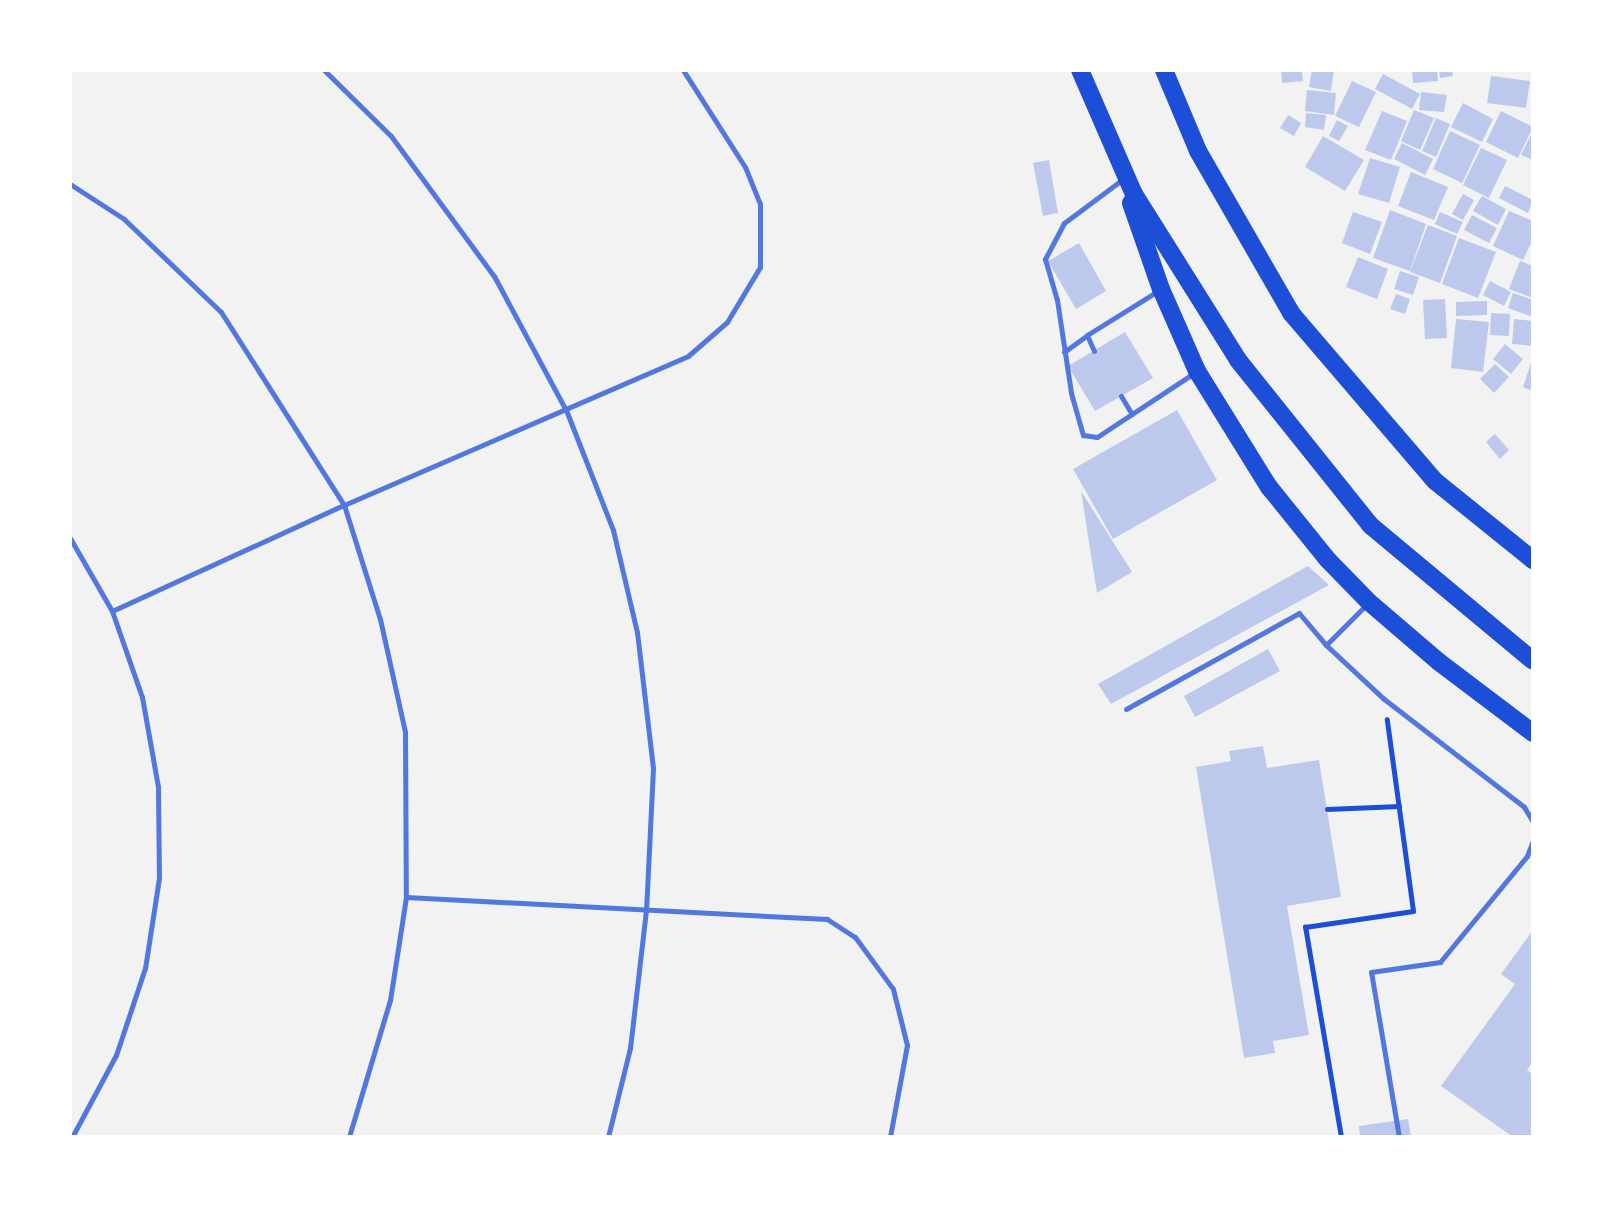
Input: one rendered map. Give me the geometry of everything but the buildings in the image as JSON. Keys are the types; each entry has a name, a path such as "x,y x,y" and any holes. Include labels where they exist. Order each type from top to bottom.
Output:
{"main road":[{"path":"1080,70 1134,194 1238,360 1370,525 1533,662"},
{"path":"1164,70 1198,151 1291,313 1435,481 1533,560"},
{"path":"1114,150 1161,289 1197,371 1269,487 1328,560 1368,602 1439,662 1533,733"}],"lane":[{"path":"324,70 390,136 494,275 566,410 613,530 637,632 653,768 646,910 630,1048 608,1137"},
{"path":"113,611 344,505 688,356 727,322 760,267 760,204 745,167 684,70"},
{"path":"1123,180 1065,223 1045,259 1057,300 1064,352 1083,435 1097,437 1197,371"},
{"path":"70,184 124,219 221,312 344,505 380,620 405,732 406,897 390,1000 349,1137"},
{"path":"1064,352 1161,289"},
{"path":"1087,335 1094,351"},
{"path":"1121,397 1132,414"},
{"path":"70,538 113,611 142,697 158,787 159,878 145,968 116,1055 72,1137"},
{"path":"1326,645 1368,602"},
{"path":"1126,709 1299,613 1326,645 1384,699 1524,807 1533,822"},
{"path":"1399,1137 1371,972 1440,962 1527,856 1533,840"},
{"path":"406,897 827,919 855,937 893,989 907,1045 890,1137"}],"path":[{"path":"1341,1137 1305,927 1413,911 1384,699"},
{"path":"1327,809 1399,806"}]}
